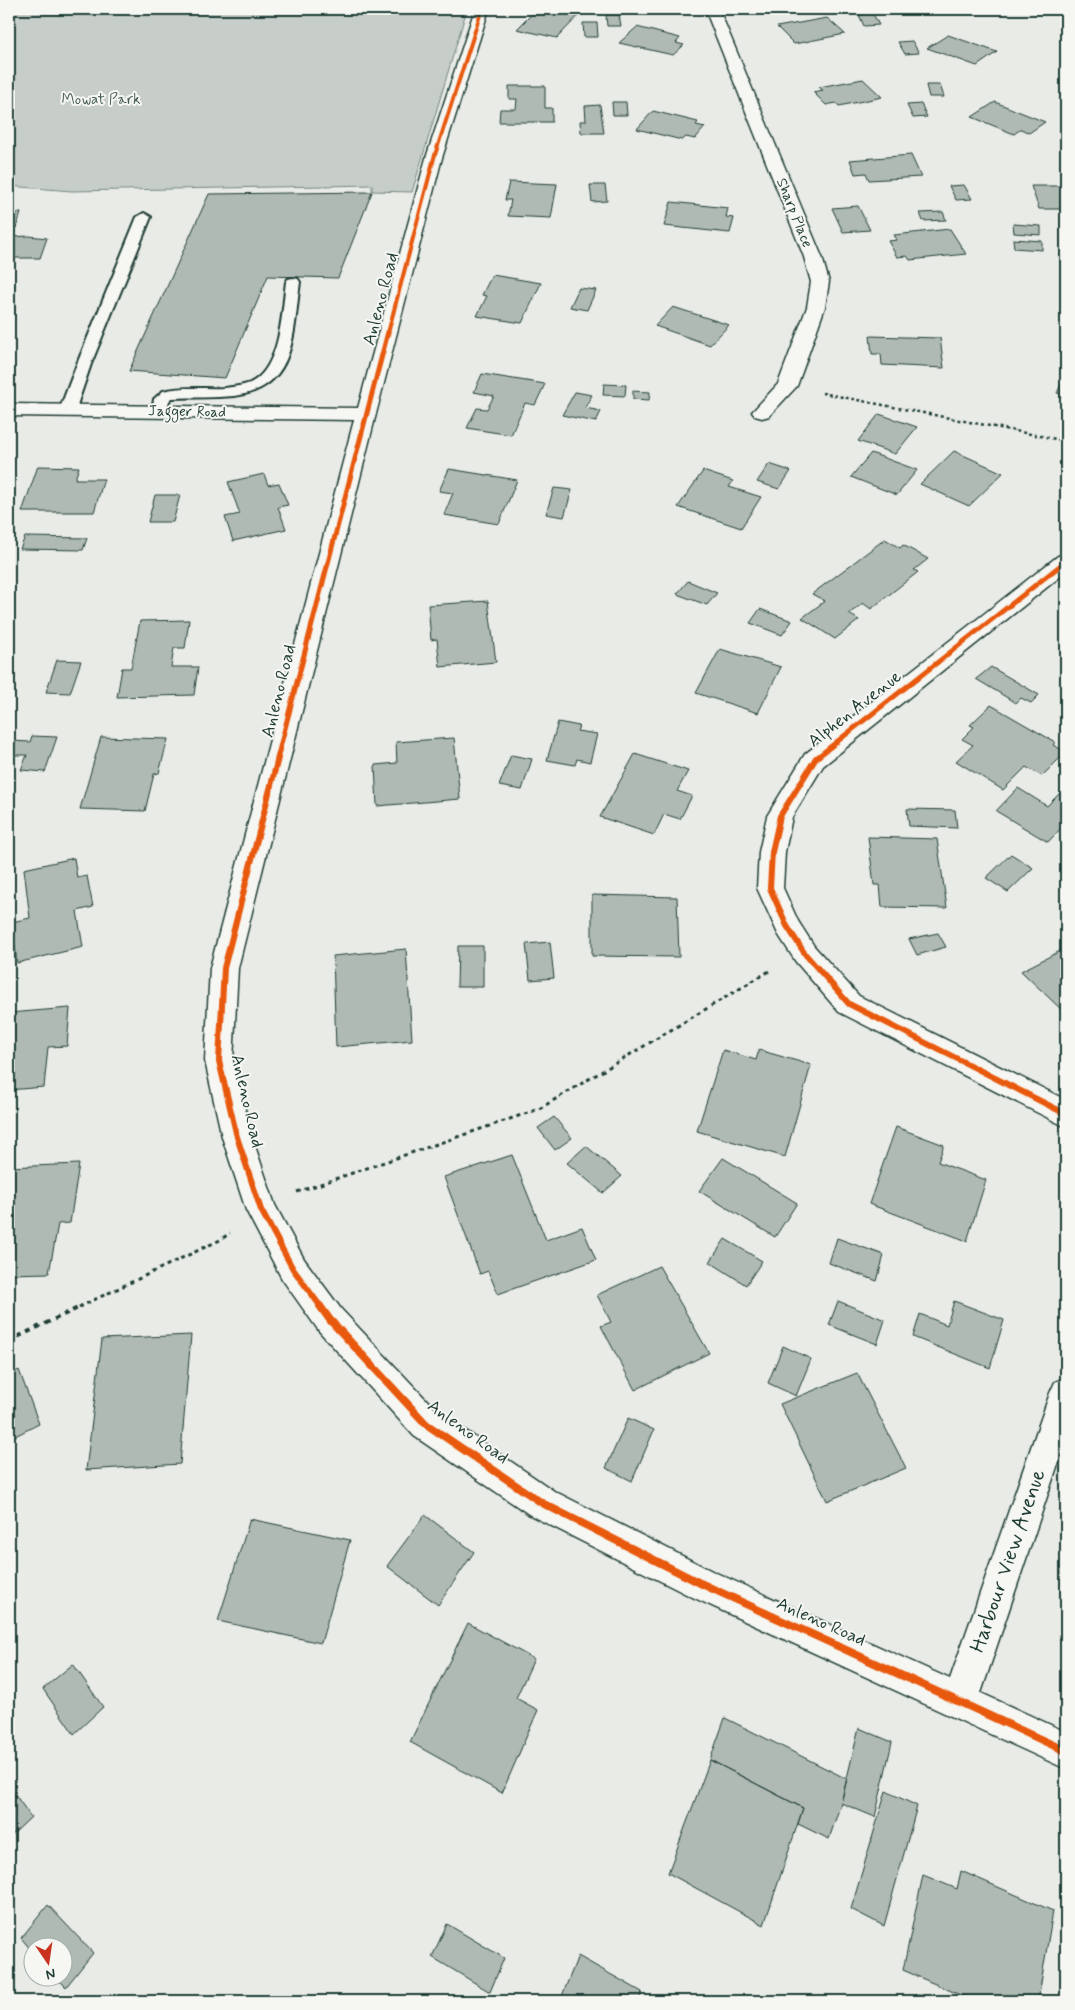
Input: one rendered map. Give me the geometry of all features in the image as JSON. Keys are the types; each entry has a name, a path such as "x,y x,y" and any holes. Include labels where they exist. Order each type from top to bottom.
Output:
{"street":[{"name":"Anleno Road","path":"482,9 434,158 366,414 224,968 219,1061 237,1136 261,1210 293,1269 330,1320 426,1424 542,1503 700,1583 1066,1751"},
{"name":"Sharp Place","path":"712,9 809,248 820,282 816,307 787,386 762,412"},
{"name":"Jagger Road","path":"9,410 366,414"},
{"name":"Alphen Avenue","path":"1066,561 814,760 780,816 772,852 770,888 787,926 805,954 849,1004 1066,1114"},
{"name":"Harbour View Avenue","path":"960,1701 1066,1393"}],"lane":[{"path":"67,411 84,364 144,217"},
{"path":"160,412 162,399 168,394 237,390 255,386 266,380 274,372 281,355 293,282"}],"path":[{"path":"787,386 1066,442"},
{"path":"9,1341 220,1240 261,1210 305,1188 539,1110 762,975 805,954"}],"green space":[{"name":"Mowat Park","path":"9,9 467,9 412,192 372,191 372,185 72,191 9,186"}],"building":[{"path":"537,9 562,9 581,13 557,38 517,29"},
{"path":"873,14 879,25 864,26 859,15"},
{"path":"606,15 619,15 621,26 607,26"},
{"path":"827,18 845,34 794,44 777,27"},
{"path":"583,23 597,23 598,37 584,37"},
{"path":"637,27 680,38 676,43 684,45 673,55 619,43"},
{"path":"948,35 997,52 977,66 927,48"},
{"path":"912,41 919,53 905,54 898,42"},
{"path":"863,79 882,97 839,106 836,103 826,105 813,92 823,90 819,87"},
{"path":"926,85 940,85 944,97 929,97"},
{"path":"509,86 545,86 545,108 552,108 552,122 499,122 500,109 516,109 517,99 509,99"},
{"path":"612,102 626,102 627,115 613,115"},
{"path":"995,102 1045,122 1029,133 1021,129 1014,134 972,117"},
{"path":"921,104 927,117 913,118 907,105"},
{"path":"600,105 604,133 581,133 580,121 586,121 585,106"},
{"path":"653,111 698,122 696,125 705,127 695,139 686,137 682,140 637,129"},
{"path":"911,155 921,177 869,180 866,173 855,174 850,160"},
{"path":"509,182 557,184 551,218 508,216 511,200 505,200"},
{"path":"590,185 605,185 607,201 592,202"},
{"path":"964,185 972,199 956,200 949,186"},
{"path":"1031,186 1066,186 1066,209 1039,209"},
{"path":"372,192 338,278 268,276 225,378 129,371 209,194"},
{"path":"671,202 728,208 726,217 734,218 730,233 664,226"},
{"path":"858,206 870,230 843,232 832,208"},
{"path":"943,212 946,220 923,221 920,213"},
{"path":"9,213 21,213 16,228 9,228"},
{"path":"1013,224 1041,226 1041,235 1014,233"},
{"path":"950,229 966,254 910,260 907,256 897,257 888,241 897,240 894,235"},
{"path":"29,236 47,238 40,258 9,258 9,237"},
{"path":"1013,239 1042,241 1042,250 1014,248"},
{"path":"492,275 541,283 522,323 477,316 487,296 482,295"},
{"path":"579,288 596,290 587,310 570,307"},
{"path":"673,307 729,325 710,345 655,326"},
{"path":"870,336 940,338 944,368 882,365 881,354 872,354"},
{"path":"482,374 545,384 535,405 525,403 511,435 467,428 477,408 487,409 494,396 474,392"},
{"path":"1066,374 1066,395 1057,393"},
{"path":"604,384 626,385 625,396 603,395"},
{"path":"633,391 650,392 649,400 633,399"},
{"path":"575,392 592,395 585,408 601,411 596,422 562,415"},
{"path":"879,414 917,427 895,454 858,441"},
{"path":"954,451 1003,473 969,506 920,484"},
{"path":"871,453 917,470 897,495 851,477"},
{"path":"769,464 791,471 779,489 757,482"},
{"path":"38,466 79,467 75,479 104,479 94,512 22,512"},
{"path":"449,469 517,480 499,524 444,515 453,493 439,491"},
{"path":"703,471 733,481 729,487 761,497 741,528 678,507"},
{"path":"264,474 268,485 279,483 288,505 278,507 286,529 233,541 225,517 240,514 228,482"},
{"path":"554,488 572,490 564,517 546,514"},
{"path":"155,495 180,495 173,522 148,522"},
{"path":"25,537 87,538 83,550 20,549"},
{"path":"885,539 900,548 903,545 928,559 914,570 918,572 871,609 863,603 849,614 859,620 835,639 802,618 825,601 812,594"},
{"path":"688,581 717,593 707,605 677,594"},
{"path":"488,601 496,662 440,667 437,639 431,640 428,605"},
{"path":"760,609 792,621 782,635 750,623"},
{"path":"189,620 185,648 174,648 171,667 198,667 194,695 117,697 122,668 131,668 140,621"},
{"path":"720,649 781,667 758,713 696,693"},
{"path":"57,660 81,661 70,693 46,692"},
{"path":"991,667 1039,695 1031,703 1021,698 1016,703 976,679"},
{"path":"991,705 1055,742 1053,745 1066,752 1042,776 1026,767 1003,790 956,761 973,745 962,739 974,727 970,725"},
{"path":"558,722 579,726 577,731 597,734 590,762 577,759 575,765 547,760"},
{"path":"32,736 57,737 45,772 21,770 27,755 9,755 11,741 30,742"},
{"path":"101,737 168,739 159,773 154,774 145,811 80,809"},
{"path":"454,738 460,799 377,806 375,765 397,763 396,742"},
{"path":"635,754 688,771 677,791 692,796 680,819 664,814 654,835 600,817"},
{"path":"511,755 532,759 522,790 499,786"},
{"path":"1018,788 1047,806 1059,794 1066,799 1066,823 1048,842 996,811"},
{"path":"907,809 955,810 957,828 909,826"},
{"path":"868,837 937,839 947,908 882,907 880,885 874,885"},
{"path":"1011,854 1033,868 1008,892 986,878"},
{"path":"74,858 77,878 87,876 93,907 77,911 83,947 17,963 12,922 30,918 24,869"},
{"path":"592,895 677,897 679,957 592,956"},
{"path":"938,933 946,947 917,955 909,939"},
{"path":"550,942 554,978 530,980 526,944"},
{"path":"458,946 483,946 483,987 457,987"},
{"path":"1066,948 1066,1014 1021,971"},
{"path":"406,949 412,1040 336,1047 333,956"},
{"path":"70,1008 67,1046 48,1047 44,1087 9,1090 9,1013"},
{"path":"723,1050 756,1060 759,1050 811,1065 785,1157 697,1131"},
{"path":"554,1117 572,1138 555,1150 538,1128"},
{"path":"896,1127 944,1145 938,1162 986,1180 967,1241 869,1204"},
{"path":"586,1146 622,1176 603,1193 567,1163"},
{"path":"512,1155 546,1240 582,1227 596,1260 498,1294 488,1271 480,1274 444,1177"},
{"path":"723,1158 797,1203 775,1237 699,1191"},
{"path":"79,1164 70,1223 58,1224 49,1273 9,1274 9,1167"},
{"path":"837,1238 884,1255 877,1281 829,1263"},
{"path":"725,1239 762,1261 746,1285 710,1262"},
{"path":"659,1266 709,1353 635,1390 601,1326 611,1322 597,1295"},
{"path":"838,1301 885,1320 877,1344 829,1325"},
{"path":"954,1301 1004,1320 990,1368 913,1337 920,1314 947,1325"},
{"path":"191,1335 180,1464 86,1470 102,1339"},
{"path":"783,1346 811,1359 796,1396 768,1383"},
{"path":"19,1370 39,1424 9,1439 9,1375"},
{"path":"857,1373 906,1468 827,1501 780,1404"},
{"path":"628,1418 654,1430 632,1481 606,1468"},
{"path":"425,1515 474,1552 438,1605 387,1566"},
{"path":"250,1519 350,1540 321,1643 218,1621"},
{"path":"468,1623 534,1659 516,1698 538,1710 502,1793 410,1742"},
{"path":"73,1664 103,1707 74,1734 43,1689"},
{"path":"725,1718 847,1779 829,1839 798,1824 803,1808 710,1760"},
{"path":"859,1728 892,1742 875,1817 841,1803"},
{"path":"710,1760 803,1808 764,1925 668,1873"},
{"path":"9,1786 31,1817 9,1838"},
{"path":"886,1791 917,1806 884,1926 851,1909"},
{"path":"961,1871 1053,1911 1038,2001 974,2001 903,1970 923,1875 957,1889"},
{"path":"48,1905 93,1953 72,1979 72,1938 21,1938"},
{"path":"447,1924 504,1958 490,1992 432,1957"},
{"path":"578,1956 642,1992 639,2001 560,2001"}],"cycle path":[{"path":"482,9 434,158 366,414 224,968 219,1061 237,1137 261,1210 293,1269 330,1320 426,1424 542,1503 700,1583 1066,1751"},
{"path":"1066,561 814,760 780,816 772,852 770,888 787,926 805,954 849,1004 1066,1114"}]}
